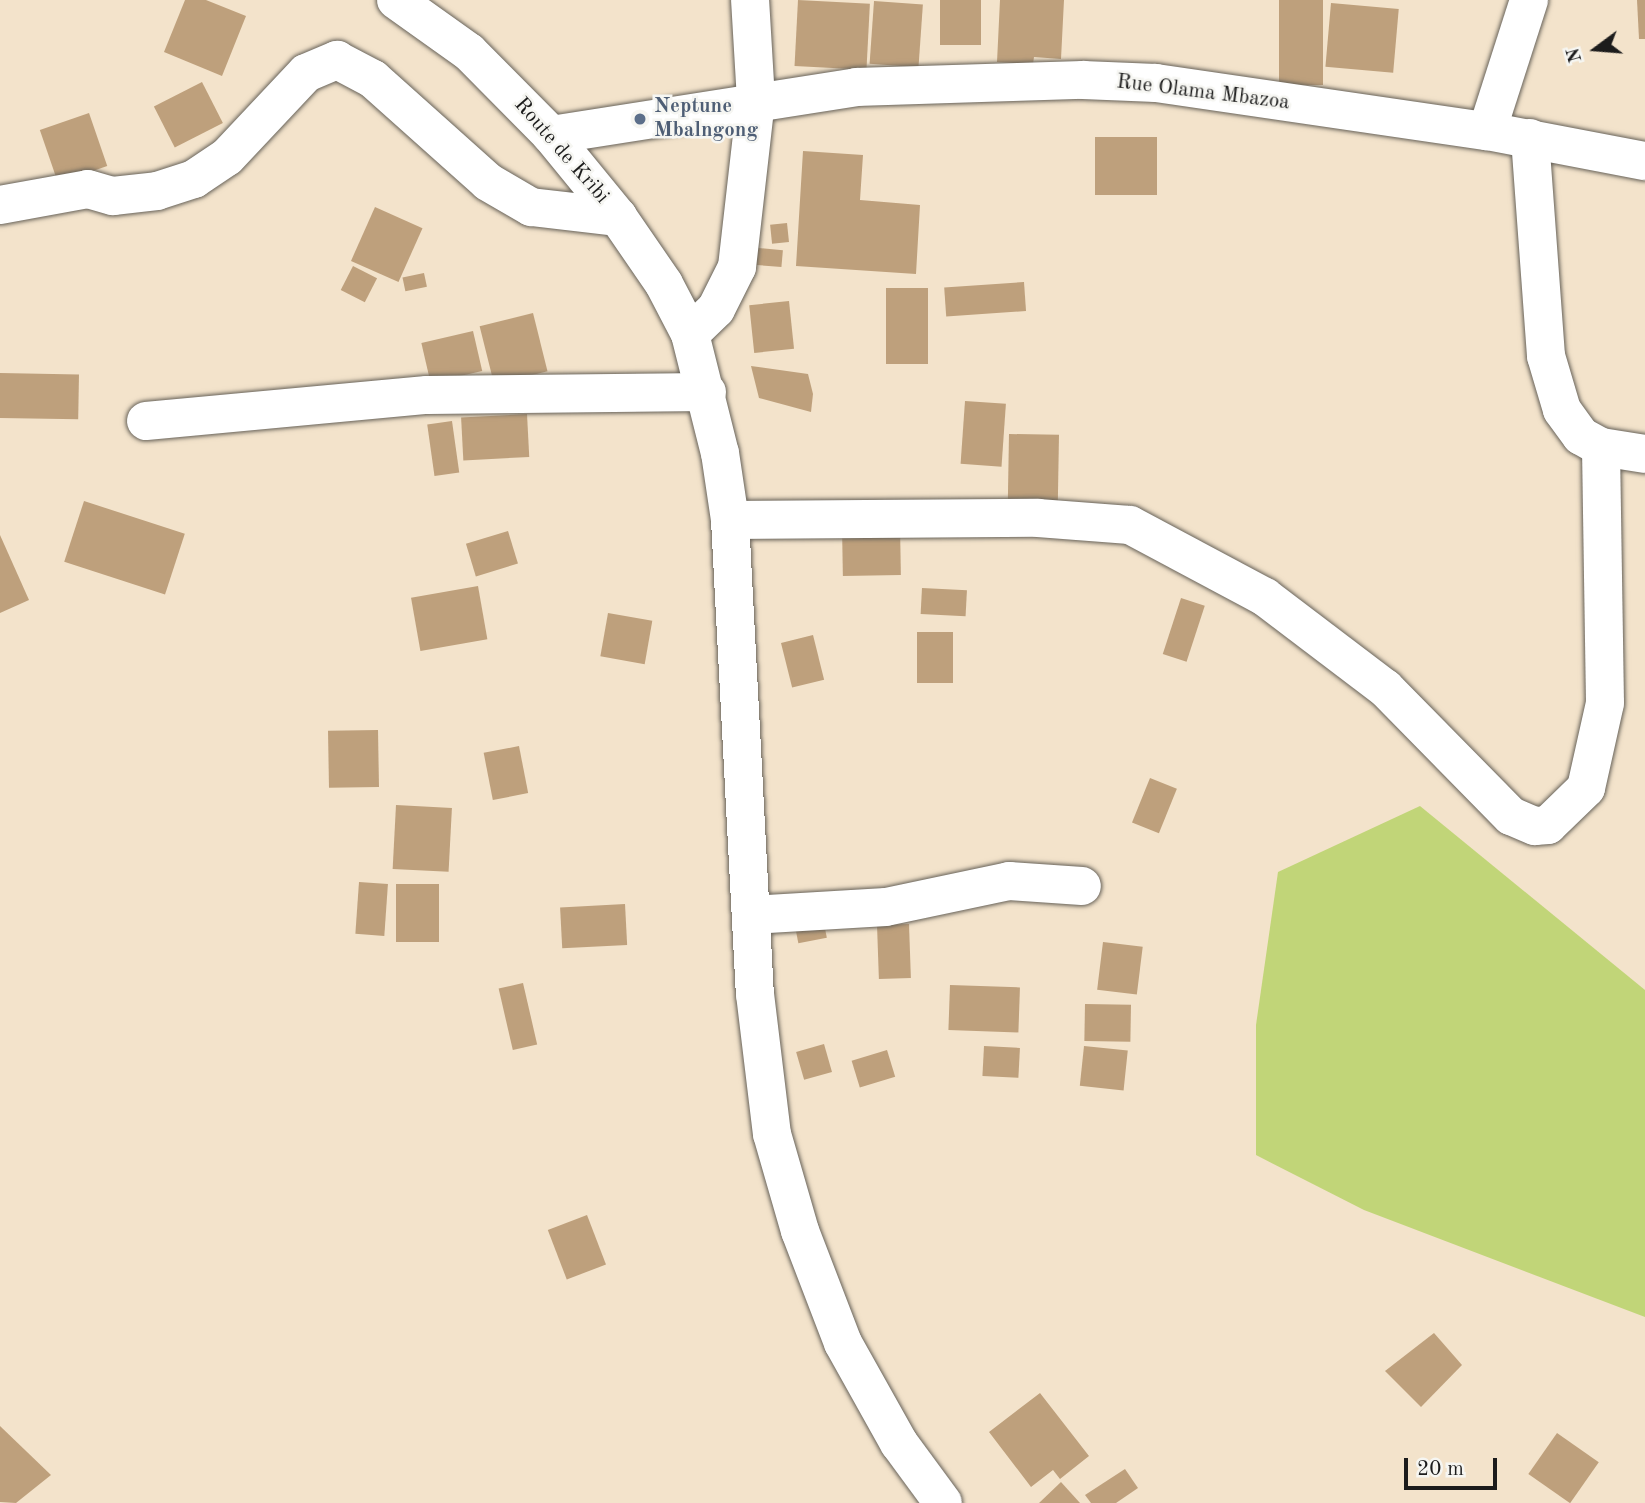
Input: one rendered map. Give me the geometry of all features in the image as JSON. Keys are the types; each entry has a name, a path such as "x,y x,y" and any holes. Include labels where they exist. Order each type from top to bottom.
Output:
{"street":[{"name":"Route de Kribi","path":"396,0 469,52 551,135 618,217 664,284 690,334 707,392 730,520 755,994 772,1134 800,1231 843,1343 899,1443 943,1503"},
{"path":"690,334 716,309 737,267 757,100 750,0"},
{"path":"1487,131 1529,0"},
{"path":"0,205 88,189 113,196 157,191 194,179 227,157 306,73 337,60 373,79 488,182 531,207 618,217"},
{"name":"Rue Olama Mbazoa","path":"551,135 757,100 856,87 1083,80 1156,83 1487,131 1645,161"},
{"path":"1530,138 1546,356 1562,410 1581,436 1601,446 1645,454"},
{"path":"146,421 427,395 707,392"},
{"path":"730,520 1038,518 1130,525 1265,597 1385,688 1511,816 1535,826 1548,825 1586,788 1605,703 1601,446"},
{"path":"751,915 886,907 1009,881 1082,886"}],"green space":[{"path":"1420,806 1645,990 1645,1317 1364,1210 1256,1155 1256,1025 1278,872"}],"building":[{"path":"185,0 206,0 246,16 222,76 164,52"},
{"path":"798,0 870,4 866,70 795,66"},
{"path":"940,0 981,0 981,45 940,45"},
{"path":"1000,0 1064,0 1061,59 1034,57 1033,64 997,62"},
{"path":"1279,0 1323,0 1323,85 1279,85"},
{"path":"1637,0 1645,0 1645,39 1639,39"},
{"path":"874,1 923,4 918,67 870,64"},
{"path":"1331,3 1399,9 1393,73 1325,67"},
{"path":"202,82 223,123 175,148 154,107"},
{"path":"89,113 107,166 58,183 40,130"},
{"path":"1095,137 1157,137 1157,195 1095,195"},
{"path":"803,151 863,155 860,200 920,205 916,274 796,266"},
{"path":"375,207 423,228 399,282 351,261"},
{"path":"787,223 789,242 772,244 770,225"},
{"path":"758,248 783,250 781,267 757,265"},
{"path":"353,266 377,278 365,302 341,290"},
{"path":"424,273 427,287 405,291 402,278"},
{"path":"1024,282 1026,311 946,317 944,288"},
{"path":"886,288 928,288 928,364 886,364"},
{"path":"789,301 794,349 754,353 749,305"},
{"path":"533,313 548,371 494,385 480,326"},
{"path":"473,331 482,371 431,383 421,343"},
{"path":"751,366 808,374 813,394 811,412 759,398"},
{"path":"0,373 79,374 78,419 0,418"},
{"path":"965,401 1006,404 1002,467 961,464"},
{"path":"527,414 529,457 463,460 461,417"},
{"path":"452,421 459,472 434,476 427,424"},
{"path":"1009,434 1059,435 1058,517 1008,516"},
{"path":"84,501 185,534 165,595 64,562"},
{"path":"900,525 901,575 843,576 842,526"},
{"path":"508,531 518,564 476,576 466,544"},
{"path":"0,535 29,600 0,613"},
{"path":"478,586 487,639 420,651 411,598"},
{"path":"922,588 967,590 966,616 921,614"},
{"path":"1181,598 1205,606 1187,662 1163,654"},
{"path":"608,613 652,621 645,664 600,656"},
{"path":"917,632 953,632 953,683 917,683"},
{"path":"813,635 824,680 792,688 781,643"},
{"path":"378,730 379,787 329,788 328,731"},
{"path":"519,746 528,793 493,800 484,753"},
{"path":"1150,778 1177,789 1159,833 1132,823"},
{"path":"396,805 452,808 449,872 393,869"},
{"path":"359,882 388,884 384,936 355,934"},
{"path":"396,884 439,884 439,942 396,942"},
{"path":"625,904 627,945 562,948 560,907"},
{"path":"823,918 827,938 798,943 795,924"},
{"path":"909,924 911,978 879,979 877,925"},
{"path":"1103,942 1143,947 1137,995 1097,990"},
{"path":"523,983 537,1044 513,1050 499,989"},
{"path":"950,985 1020,987 1018,1032 948,1030"},
{"path":"1085,1004 1131,1005 1130,1042 1084,1041"},
{"path":"824,1044 832,1072 804,1080 796,1052"},
{"path":"984,1046 1020,1048 1018,1078 982,1076"},
{"path":"1084,1046 1128,1051 1124,1090 1080,1086"},
{"path":"887,1050 895,1077 860,1088 852,1061"},
{"path":"587,1215 606,1264 567,1280 548,1230"},
{"path":"1434,1333 1462,1365 1421,1407 1385,1371"},
{"path":"1040,1393 1089,1456 1060,1479 1053,1470 1031,1487 989,1432"},
{"path":"0,1426 51,1475 16,1503 0,1502"},
{"path":"1557,1433 1599,1462 1570,1503 1528,1474"},
{"path":"1125,1469 1138,1488 1116,1503 1091,1503 1085,1495"},
{"path":"1061,1482 1080,1503 1039,1503"}],"place":[{"name":"Neptune Mbalngong","path":"640,119"}]}
